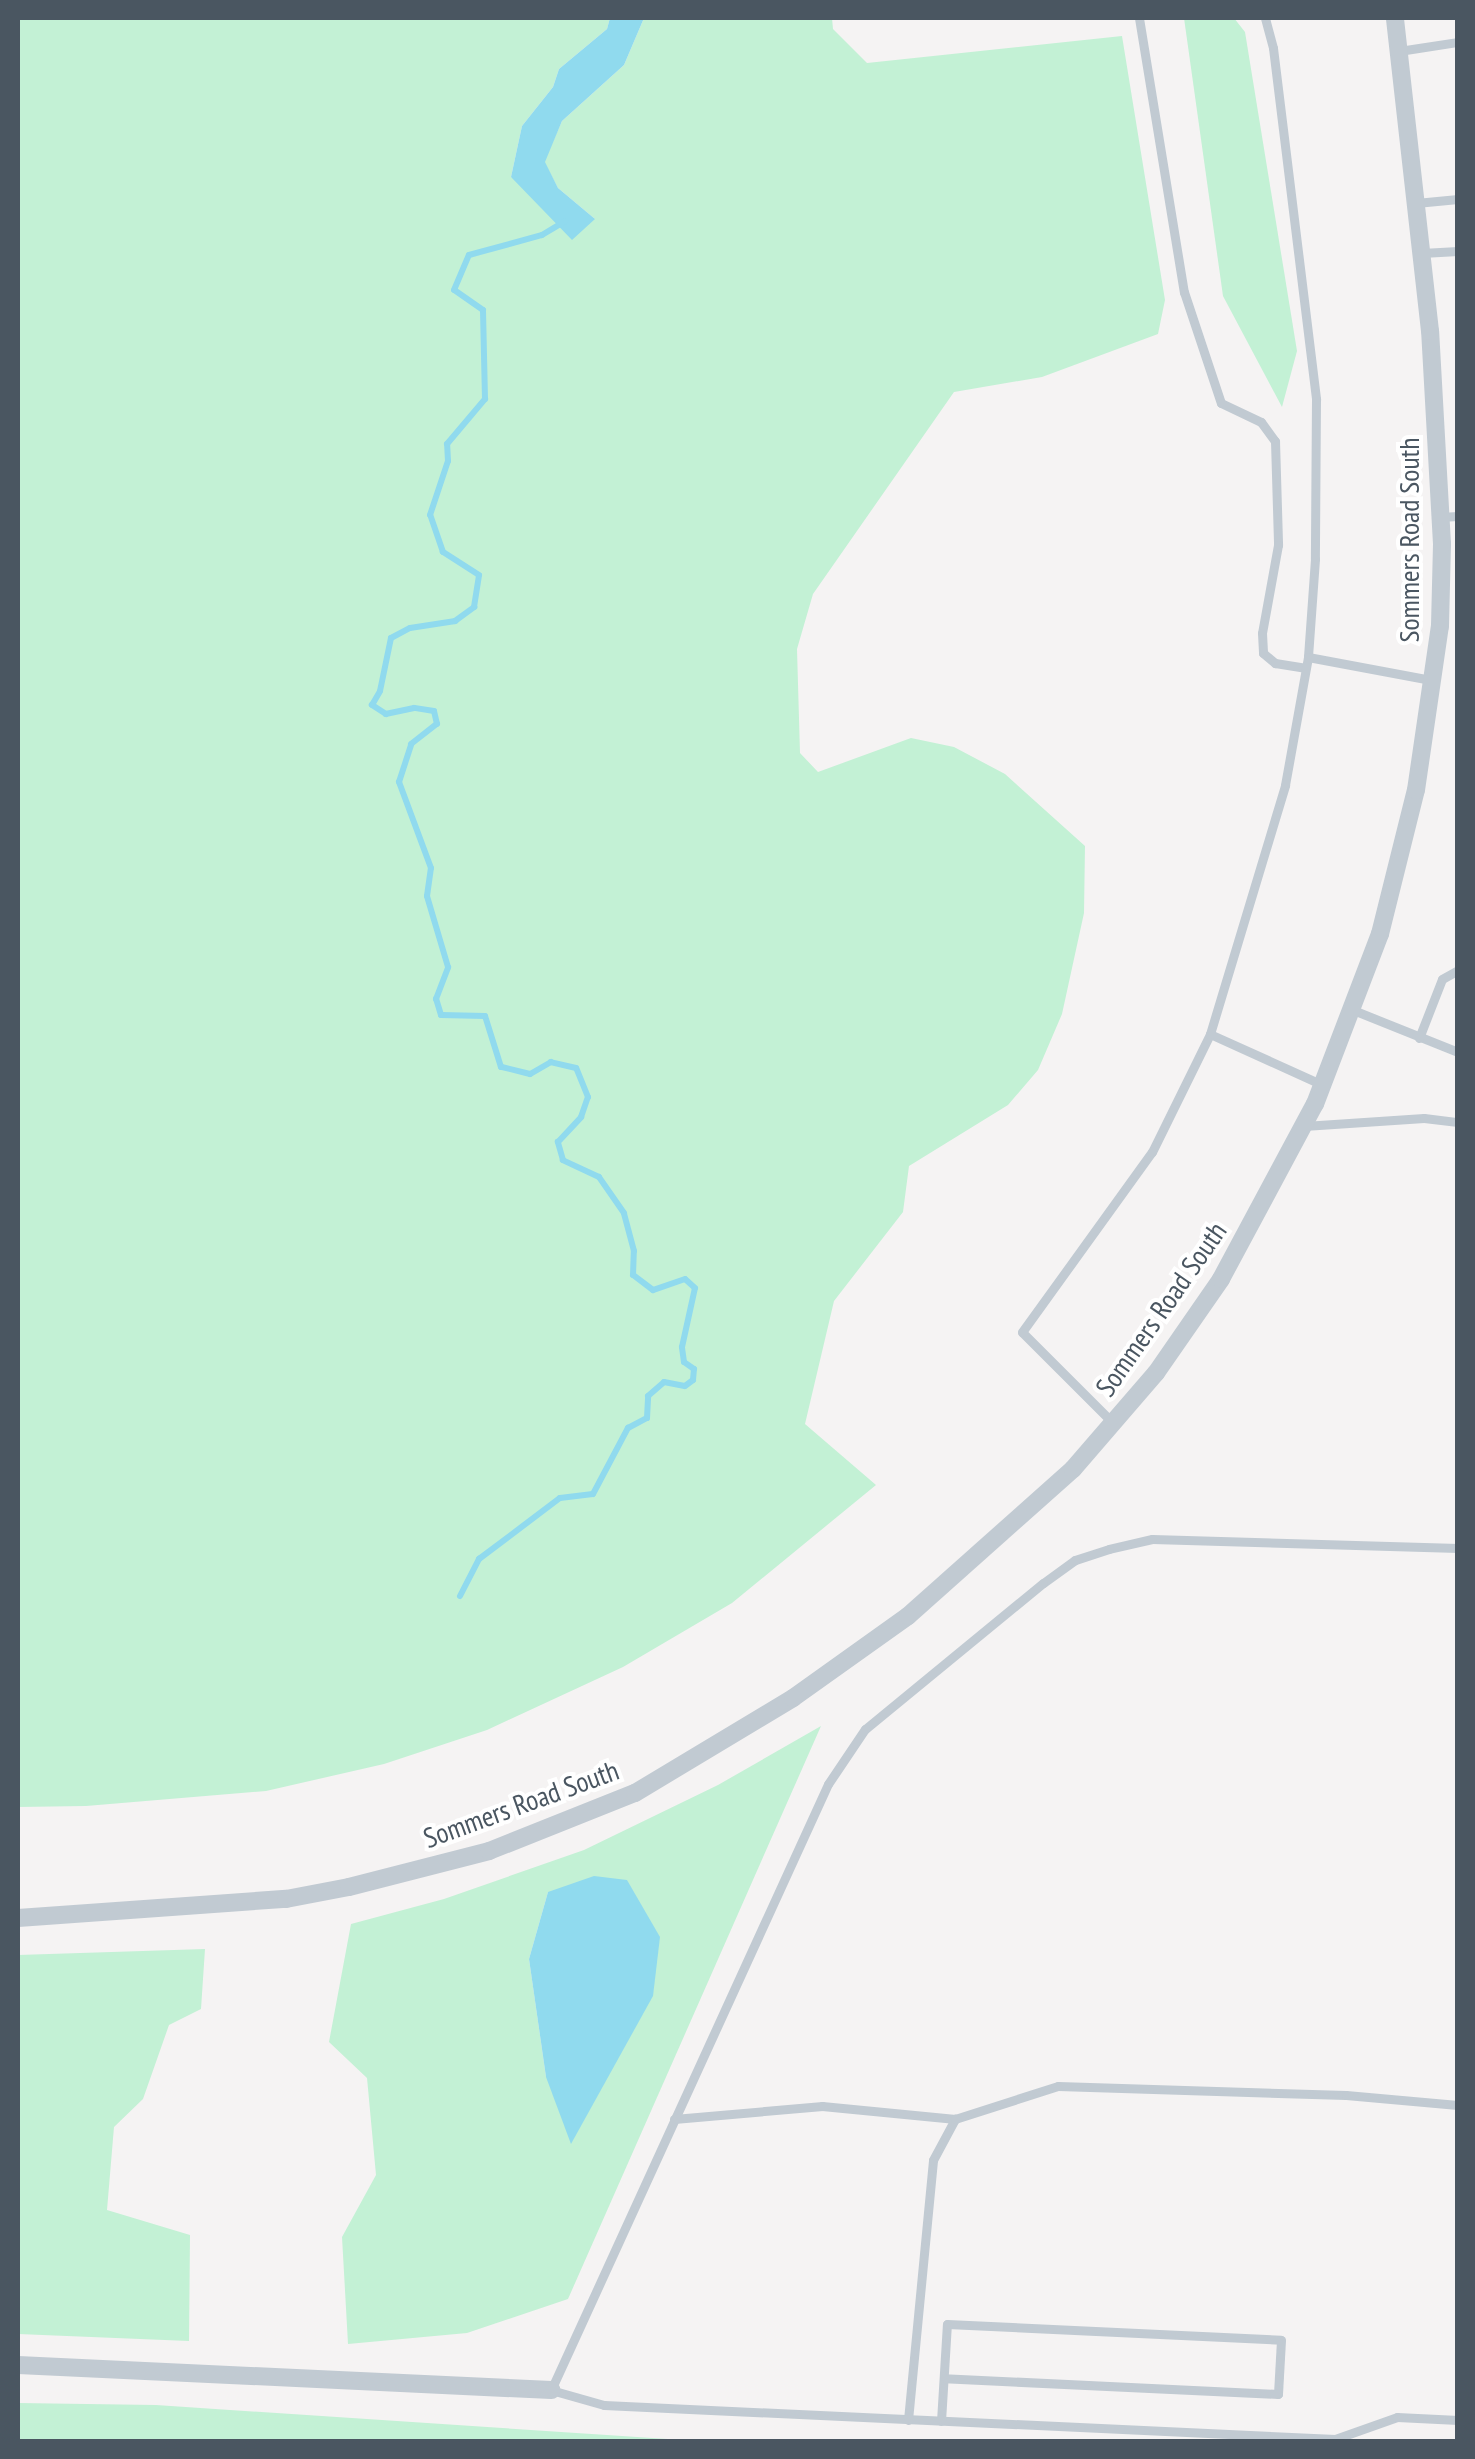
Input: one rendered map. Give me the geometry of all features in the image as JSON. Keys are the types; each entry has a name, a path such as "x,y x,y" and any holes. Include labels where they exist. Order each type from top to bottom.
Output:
{"street":[{"name":"Sommers Road South","path":"18,1918 286,1899 488,1851 635,1793 793,1698 908,1616 1074,1469 1114,1424 1221,1279 1304,1126 1353,1010 1380,934 1400,859 1434,680 1449,517 1395,18"},
{"path":"18,2365 551,2390"}],"lane":[{"path":"1139,18 1184,292 1221,404 1261,422 1275,441 1278,545 1262,633 1263,653 1275,663 1306,662 1434,680"},
{"path":"1114,1424 1022,1332 1152,1152 1210,1034 1285,784 1306,662 1315,559 1316,399 1273,48 1265,18"},
{"path":"1399,51 1458,42"},
{"path":"1416,203 1458,199"},
{"path":"1422,254 1458,251"},
{"path":"1419,1038 1442,979 1458,970"},
{"path":"1353,1010 1458,1052"},
{"path":"1210,1034 1323,1085"},
{"path":"1304,1126 1424,1118 1458,1122"},
{"path":"1458,1548 1152,1539 1075,1560 1042,1583 851,1744 828,1784 551,2390 604,2406 1335,2439 1397,2416 1458,2420"},
{"path":"674,2119 822,2106 955,2119 1058,2086 1346,2095 1458,2105"},
{"path":"908,2420 933,2160 955,2119"},
{"path":"941,2421 944,2378 948,2324 1281,2340 1278,2394 944,2378"}],"green space":[{"path":"18,18 610,18 607,29 559,69 553,87 522,126 511,177 595,219 558,188 544,162 562,121 624,65 644,18 832,18 833,29 867,63 1122,36 1165,300 1158,334 1042,377 954,392 813,594 797,649 800,753 818,772 911,738 954,747 1005,774 1085,846 1084,913 1062,1014 1038,1070 1008,1105 909,1166 903,1212 834,1301 805,1424 876,1485 732,1603 623,1667 487,1730 384,1764 266,1791 86,1806 18,1807"},
{"path":"1184,18 1234,18 1245,32 1297,351 1282,407 1223,296"},
{"path":"821,1726 568,2299 467,2333 348,2344 342,2237 376,2175 367,2078 329,2042 351,1924 444,1899 584,1850 718,1785","holes":["548,1892 546,2077 529,1959"]},
{"path":"205,1949 201,2009 169,2025 143,2099 114,2127 107,2210 190,2235 189,2341 18,2334 18,1955"},
{"path":"18,2403 156,2405 698,2441 18,2441"}],"water":[{"path":"610,18 644,18 624,65 562,121 545,162 558,188 595,219 572,240 511,177 522,126 553,87 559,69 607,29"},
{"path":"594,1876 627,1880 660,1937 653,1996 571,2144 546,2077 529,1959 548,1892"}],"waterway":[{"path":"460,1596 479,1559 560,1498 593,1494 628,1428 647,1418 648,1396 664,1382 685,1386 693,1380 694,1369 684,1362 682,1347 695,1288 685,1279 653,1290 633,1275 634,1251 624,1213 599,1177 563,1160 558,1142 581,1117 588,1097 576,1068 551,1062 530,1074 501,1067 485,1016 441,1015 436,999 448,967 427,896 431,868 399,782 411,744 437,724 434,711 414,708 386,714 372,705 380,691 391,638 410,628 455,621 474,607 479,575 443,552 430,515 448,461 447,444 485,399 483,310 454,290 469,255 542,235 565,221"}]}
